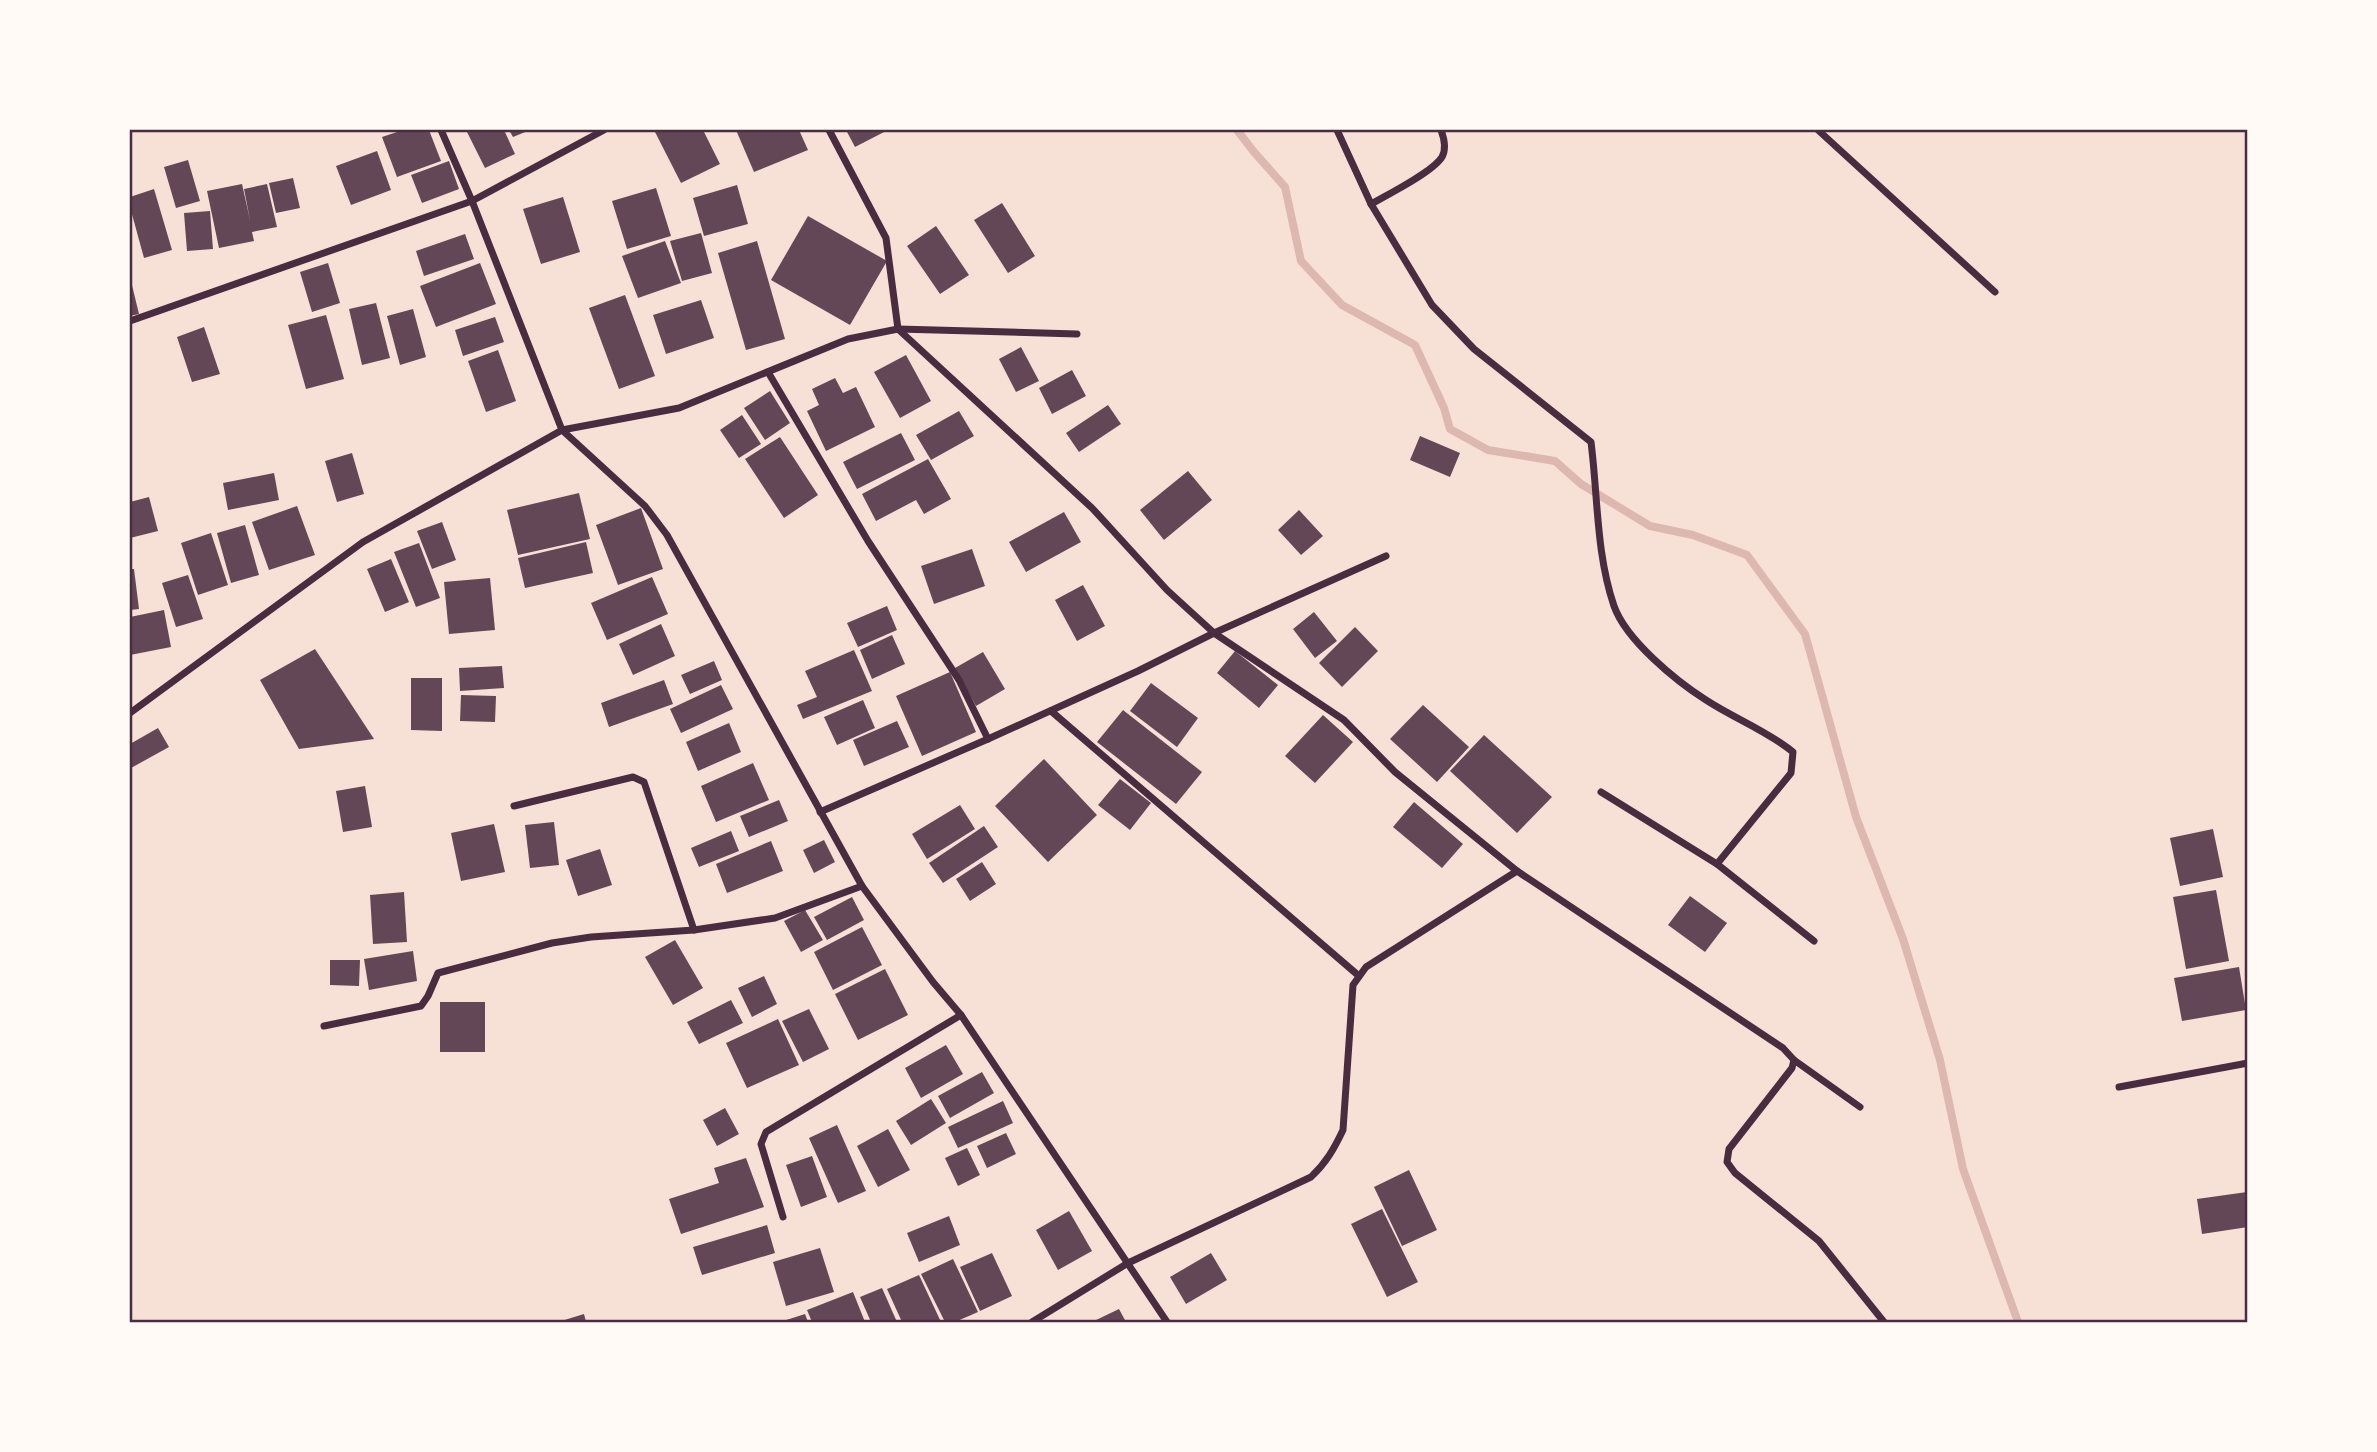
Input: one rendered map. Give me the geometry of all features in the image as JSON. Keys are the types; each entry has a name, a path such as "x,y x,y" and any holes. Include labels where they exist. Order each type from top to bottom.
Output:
{"street":[{"path":"441,130 562,430 645,506 667,535 862,886 933,982 961,1015 1167,1322"},
{"path":"130,321 471,201 604,130"},
{"path":"828,130 886,239 898,329 1093,508 1167,590 1214,633 1344,720 1395,772 1517,870 1783,1048 1794,1060 1860,1107"},
{"path":"1337,130 1371,204 1432,305 1474,349 1591,442 1596,513 1604,565 1615,608 1642,649 1706,700 1774,737 1793,752 1791,773 1717,864"},
{"path":"1371,204 1423,173 1440,159 1445,149 1441,130"},
{"path":"1818,130 1995,292"},
{"path":"130,713 363,542 562,430 679,408 848,339 898,329 1077,334"},
{"path":"768,372 867,541 959,680 988,739"},
{"path":"820,812 1051,711 1214,633 1386,556"},
{"path":"1051,711 1359,976"},
{"path":"514,806 633,776 640,778 644,782 694,930"},
{"path":"1601,792 1717,864 1814,941"},
{"path":"1032,1322 1128,1263 1311,1178 1324,1165 1343,1130 1353,985 1359,976 1366,967 1517,870"},
{"path":"324,1026 421,1006 438,973 476,961 591,937 694,930 775,918 862,886"},
{"path":"783,1217 761,1144 766,1132 961,1015"},
{"path":"1794,1060 1792,1068 1729,1149 1727,1162 1735,1173 1819,1241 1884,1322"},
{"path":"2119,1087 2248,1063"}],"building":[{"path":"403,130 429,130 441,161 397,177 382,137"},
{"path":"466,130 504,130 515,154 485,168"},
{"path":"509,130 530,130 513,137"},
{"path":"654,130 703,130 720,164 681,183"},
{"path":"736,130 799,130 808,150 754,172"},
{"path":"846,130 885,130 886,131 855,147"},
{"path":"377,151 391,190 351,205 336,166"},
{"path":"188,160 200,201 176,208 164,167"},
{"path":"449,161 459,189 422,203 411,175"},
{"path":"293,178 300,208 276,213 269,183"},
{"path":"242,184 250,220 244,189 267,184 277,227 252,232 254,241 219,248 207,191"},
{"path":"737,185 748,224 704,236 693,198"},
{"path":"656,188 671,236 627,249 612,201"},
{"path":"154,189 172,250 144,258 130,207 130,197"},
{"path":"563,197 580,252 541,264 523,209"},
{"path":"1002,203 1035,256 1008,273 974,220"},
{"path":"210,211 213,249 187,251 184,213"},
{"path":"808,216 887,261 850,325 771,280"},
{"path":"936,226 969,275 940,294 907,246"},
{"path":"701,233 712,273 682,281 670,241"},
{"path":"465,234 474,259 424,276 416,251"},
{"path":"665,241 681,283 638,298 622,256"},
{"path":"757,241 785,339 746,350 718,253"},
{"path":"328,263 340,303 312,312 300,272"},
{"path":"480,263 496,304 436,327 420,286"},
{"path":"130,277 139,314 130,316"},
{"path":"625,295 655,376 619,389 589,308"},
{"path":"701,300 714,338 666,354 653,315"},
{"path":"376,303 390,358 362,365 349,309"},
{"path":"413,309 426,357 400,365 387,316"},
{"path":"326,315 344,379 306,389 288,325"},
{"path":"495,317 504,342 463,356 455,330"},
{"path":"204,327 220,374 192,382 177,337"},
{"path":"1021,347 1039,381 1016,392 999,359"},
{"path":"498,350 516,401 486,412 468,361"},
{"path":"906,355 931,401 900,418 874,372"},
{"path":"1072,370 1086,396 1052,414 1039,388"},
{"path":"835,378 843,393 856,387 875,427 826,451 807,411 819,405 812,389"},
{"path":"770,391 790,423 765,440 744,408"},
{"path":"1108,405 1121,424 1079,452 1066,433"},
{"path":"959,411 974,436 931,460 916,435"},
{"path":"742,415 761,444 739,458 720,430"},
{"path":"901,433 915,460 857,489 843,462"},
{"path":"1420,436 1460,453 1450,477 1410,460"},
{"path":"780,437 818,495 784,518 745,459"},
{"path":"352,453 364,494 337,502 325,461"},
{"path":"928,459 951,499 924,514 916,500 876,521 862,494"},
{"path":"1188,471 1212,500 1164,540 1140,510"},
{"path":"274,473 279,500 228,510 223,483"},
{"path":"579,493 590,539 518,555 507,510"},
{"path":"149,497 158,531 130,538 130,502"},
{"path":"297,506 315,555 269,570 252,522"},
{"path":"641,508 663,569 618,585 596,525"},
{"path":"1299,510 1323,536 1301,555 1278,530"},
{"path":"1064,512 1081,542 1026,572 1009,542"},
{"path":"442,522 456,560 432,569 417,531"},
{"path":"245,525 259,575 231,583 217,533"},
{"path":"211,533 228,585 198,595 181,543"},
{"path":"586,542 593,573 525,588 518,558"},
{"path":"419,543 440,598 416,607 394,552"},
{"path":"972,549 985,586 934,604 921,566"},
{"path":"391,559 409,602 385,612 367,569"},
{"path":"130,569 134,569 139,609 130,610"},
{"path":"188,575 203,619 176,627 162,583"},
{"path":"652,577 668,614 607,640 591,603"},
{"path":"490,578 495,630 449,634 444,582"},
{"path":"1083,585 1105,626 1077,641 1055,600"},
{"path":"887,606 897,630 858,647 847,623"},
{"path":"164,610 171,647 130,655 130,617"},
{"path":"1314,612 1337,641 1315,658 1293,629"},
{"path":"661,624 675,656 633,675 619,644"},
{"path":"1355,627 1378,651 1342,687 1319,663"},
{"path":"892,635 905,664 872,679 860,650"},
{"path":"315,649 374,739 299,749 260,680"},
{"path":"854,650 872,691 803,719 797,705 817,697 805,671"},
{"path":"1235,651 1278,685 1259,708 1217,673"},
{"path":"983,652 1005,689 976,706 955,668"},
{"path":"714,661 722,680 690,694 681,675"},
{"path":"502,666 504,688 460,691 459,668"},
{"path":"950,672 976,732 922,756 896,696"},
{"path":"411,678 442,678 442,731 411,730"},
{"path":"664,680 673,704 609,727 601,703"},
{"path":"1151,683 1198,718 1177,747 1130,711"},
{"path":"721,685 733,709 681,733 670,709"},
{"path":"461,695 496,696 495,722 460,721"},
{"path":"863,700 875,728 837,745 824,717"},
{"path":"1423,705 1469,747 1437,782 1390,739"},
{"path":"1123,710 1202,772 1176,804 1097,742"},
{"path":"1323,715 1353,742 1315,783 1285,756"},
{"path":"897,721 909,747 864,766 853,740"},
{"path":"729,723 741,752 698,771 686,742"},
{"path":"158,728 169,747 131,768 130,744"},
{"path":"1484,735 1552,797 1517,833 1450,771"},
{"path":"1044,759 1097,815 1048,862 995,806"},
{"path":"753,763 769,800 716,822 701,786"},
{"path":"1120,779 1151,803 1130,830 1098,805"},
{"path":"365,786 372,827 343,832 336,791"},
{"path":"779,800 788,821 749,837 740,816"},
{"path":"1414,802 1463,844 1442,868 1393,827"},
{"path":"960,805 975,829 927,859 912,834"},
{"path":"554,822 559,865 530,868 525,825"},
{"path":"494,824 505,872 461,881 451,833"},
{"path":"984,826 998,847 943,883 929,863"},
{"path":"2213,829 2223,877 2180,886 2170,838"},
{"path":"731,831 739,851 699,867 691,848"},
{"path":"824,840 835,862 814,873 803,850"},
{"path":"771,841 783,871 727,893 716,864"},
{"path":"600,849 612,885 578,896 566,860"},
{"path":"982,862 996,884 970,901 956,879"},
{"path":"2216,890 2229,961 2186,969 2173,897"},
{"path":"404,892 407,942 373,944 370,895"},
{"path":"1690,896 1727,923 1705,952 1668,925"},
{"path":"852,897 864,920 827,940 814,917"},
{"path":"805,910 823,940 801,952 784,921"},
{"path":"862,927 882,965 833,990 814,952"},
{"path":"675,940 703,988 673,1005 645,957"},
{"path":"413,951 417,981 369,990 364,959"},
{"path":"330,960 360,960 359,986 330,985"},
{"path":"2239,967 2246,1010 2182,1021 2174,978"},
{"path":"885,969 908,1015 858,1040 835,994"},
{"path":"764,976 777,1004 752,1017 738,988"},
{"path":"731,1000 743,1023 699,1044 687,1022"},
{"path":"440,1002 485,1002 485,1052 440,1052"},
{"path":"809,1009 829,1049 803,1062 782,1021"},
{"path":"778,1019 799,1065 747,1088 726,1043"},
{"path":"946,1045 963,1074 921,1098 905,1068"},
{"path":"982,1072 994,1093 950,1118 938,1096"},
{"path":"931,1099 946,1123 911,1145 896,1121"},
{"path":"1003,1101 1013,1123 958,1148 948,1127"},
{"path":"725,1108 739,1134 717,1146 703,1120"},
{"path":"837,1125 866,1191 838,1203 809,1138"},
{"path":"888,1129 910,1170 878,1187 857,1146"},
{"path":"1006,1133 1016,1154 987,1168 977,1146"},
{"path":"967,1148 980,1175 958,1186 945,1158"},
{"path":"812,1156 827,1197 801,1207 786,1165"},
{"path":"746,1158 764,1207 681,1234 669,1199 719,1183 714,1168"},
{"path":"1409,1170 1437,1230 1402,1246 1374,1187"},
{"path":"2247,1192 2248,1227 2202,1234 2197,1199"},
{"path":"1382,1209 1418,1282 1387,1297 1351,1224"},
{"path":"1069,1211 1092,1251 1058,1270 1036,1230"},
{"path":"949,1216 960,1245 919,1262 907,1233"},
{"path":"767,1225 775,1253 702,1275 693,1247"},
{"path":"820,1248 834,1292 786,1306 773,1262"},
{"path":"992,1253 1012,1296 980,1311 960,1267"},
{"path":"1211,1253 1227,1280 1186,1304 1170,1277"},
{"path":"953,1259 978,1312 955,1322 945,1322 921,1274"},
{"path":"919,1275 941,1322 902,1322 887,1289"},
{"path":"882,1288 897,1322 871,1322 860,1297"},
{"path":"853,1292 865,1322 812,1322 807,1310"},
{"path":"1119,1309 1126,1322 1092,1322"},
{"path":"584,1314 586,1322 558,1322"},
{"path":"805,1314 808,1322 780,1322"}],"waterway":[{"path":"1237,130 1285,187 1301,261 1342,305 1415,345 1444,408 1450,429 1488,450 1555,461 1581,484 1650,526 1693,535 1747,555 1805,634 1856,817 1903,939 1940,1060 1963,1169 2018,1322"}]}
